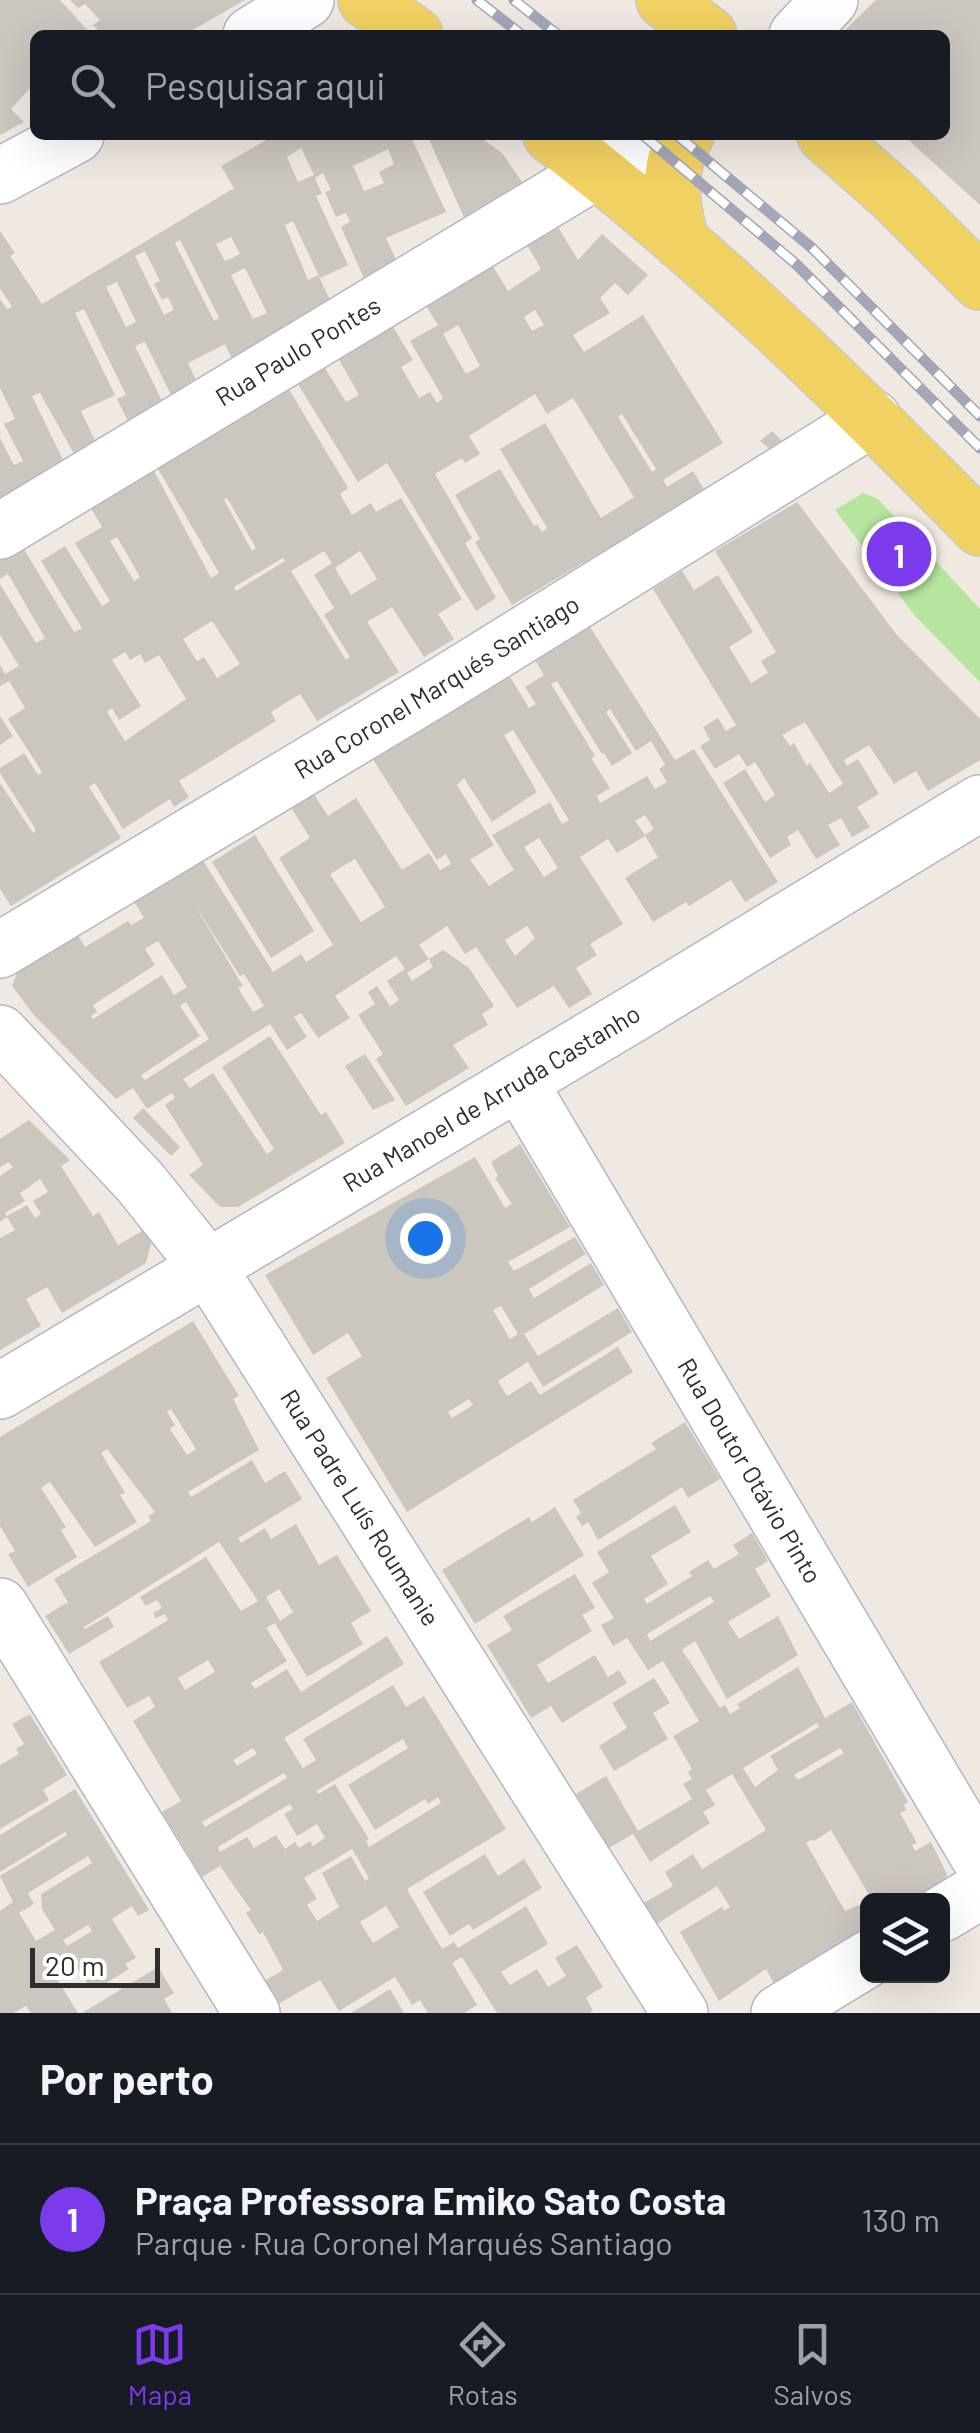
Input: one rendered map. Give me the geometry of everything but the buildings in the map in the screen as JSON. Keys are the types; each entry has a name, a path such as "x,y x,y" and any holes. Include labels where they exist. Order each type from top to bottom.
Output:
{"main road":[{"path":"366,0 408,30"},
{"path":"664,0 703,30"},
{"path":"557,140 827,372 980,528"},
{"path":"680,242 670,188 672,166 684,140"},
{"path":"831,140 893,195 980,282"}],"street":[{"path":"259,30 306,0"},
{"path":"802,30 830,0"},
{"path":"0,176 67,140"},
{"name":"Rua Paulo Pontes","path":"0,532 647,140"},
{"name":"Rua Coronel Marqués Santiago","path":"0,950 437,688 873,418"},
{"name":"Rua Manoel de Arruda Castanho","path":"0,1391 980,803"},
{"name":"Rua Padre Luís Roumanie","path":"0,1032 140,1182 208,1266 680,2013"},
{"name":"Rua Doutor Otávio Pinto","path":"519,1082 980,1859"},
{"path":"0,1606 252,2013"},
{"path":"950,1909 980,1892"},
{"path":"778,2013 860,1964"}],"green space":[{"path":"863,493 878,499 980,609 980,682 916,617 835,510"}],"railway":[{"path":"477,0 516,30"},
{"path":"514,0 552,30"},
{"path":"649,140 796,264 980,448"},
{"path":"683,140 812,248 980,416"}],"place":[{"name":"Praça Professora Emiko Sato Costa","path":"899,554"}]}
